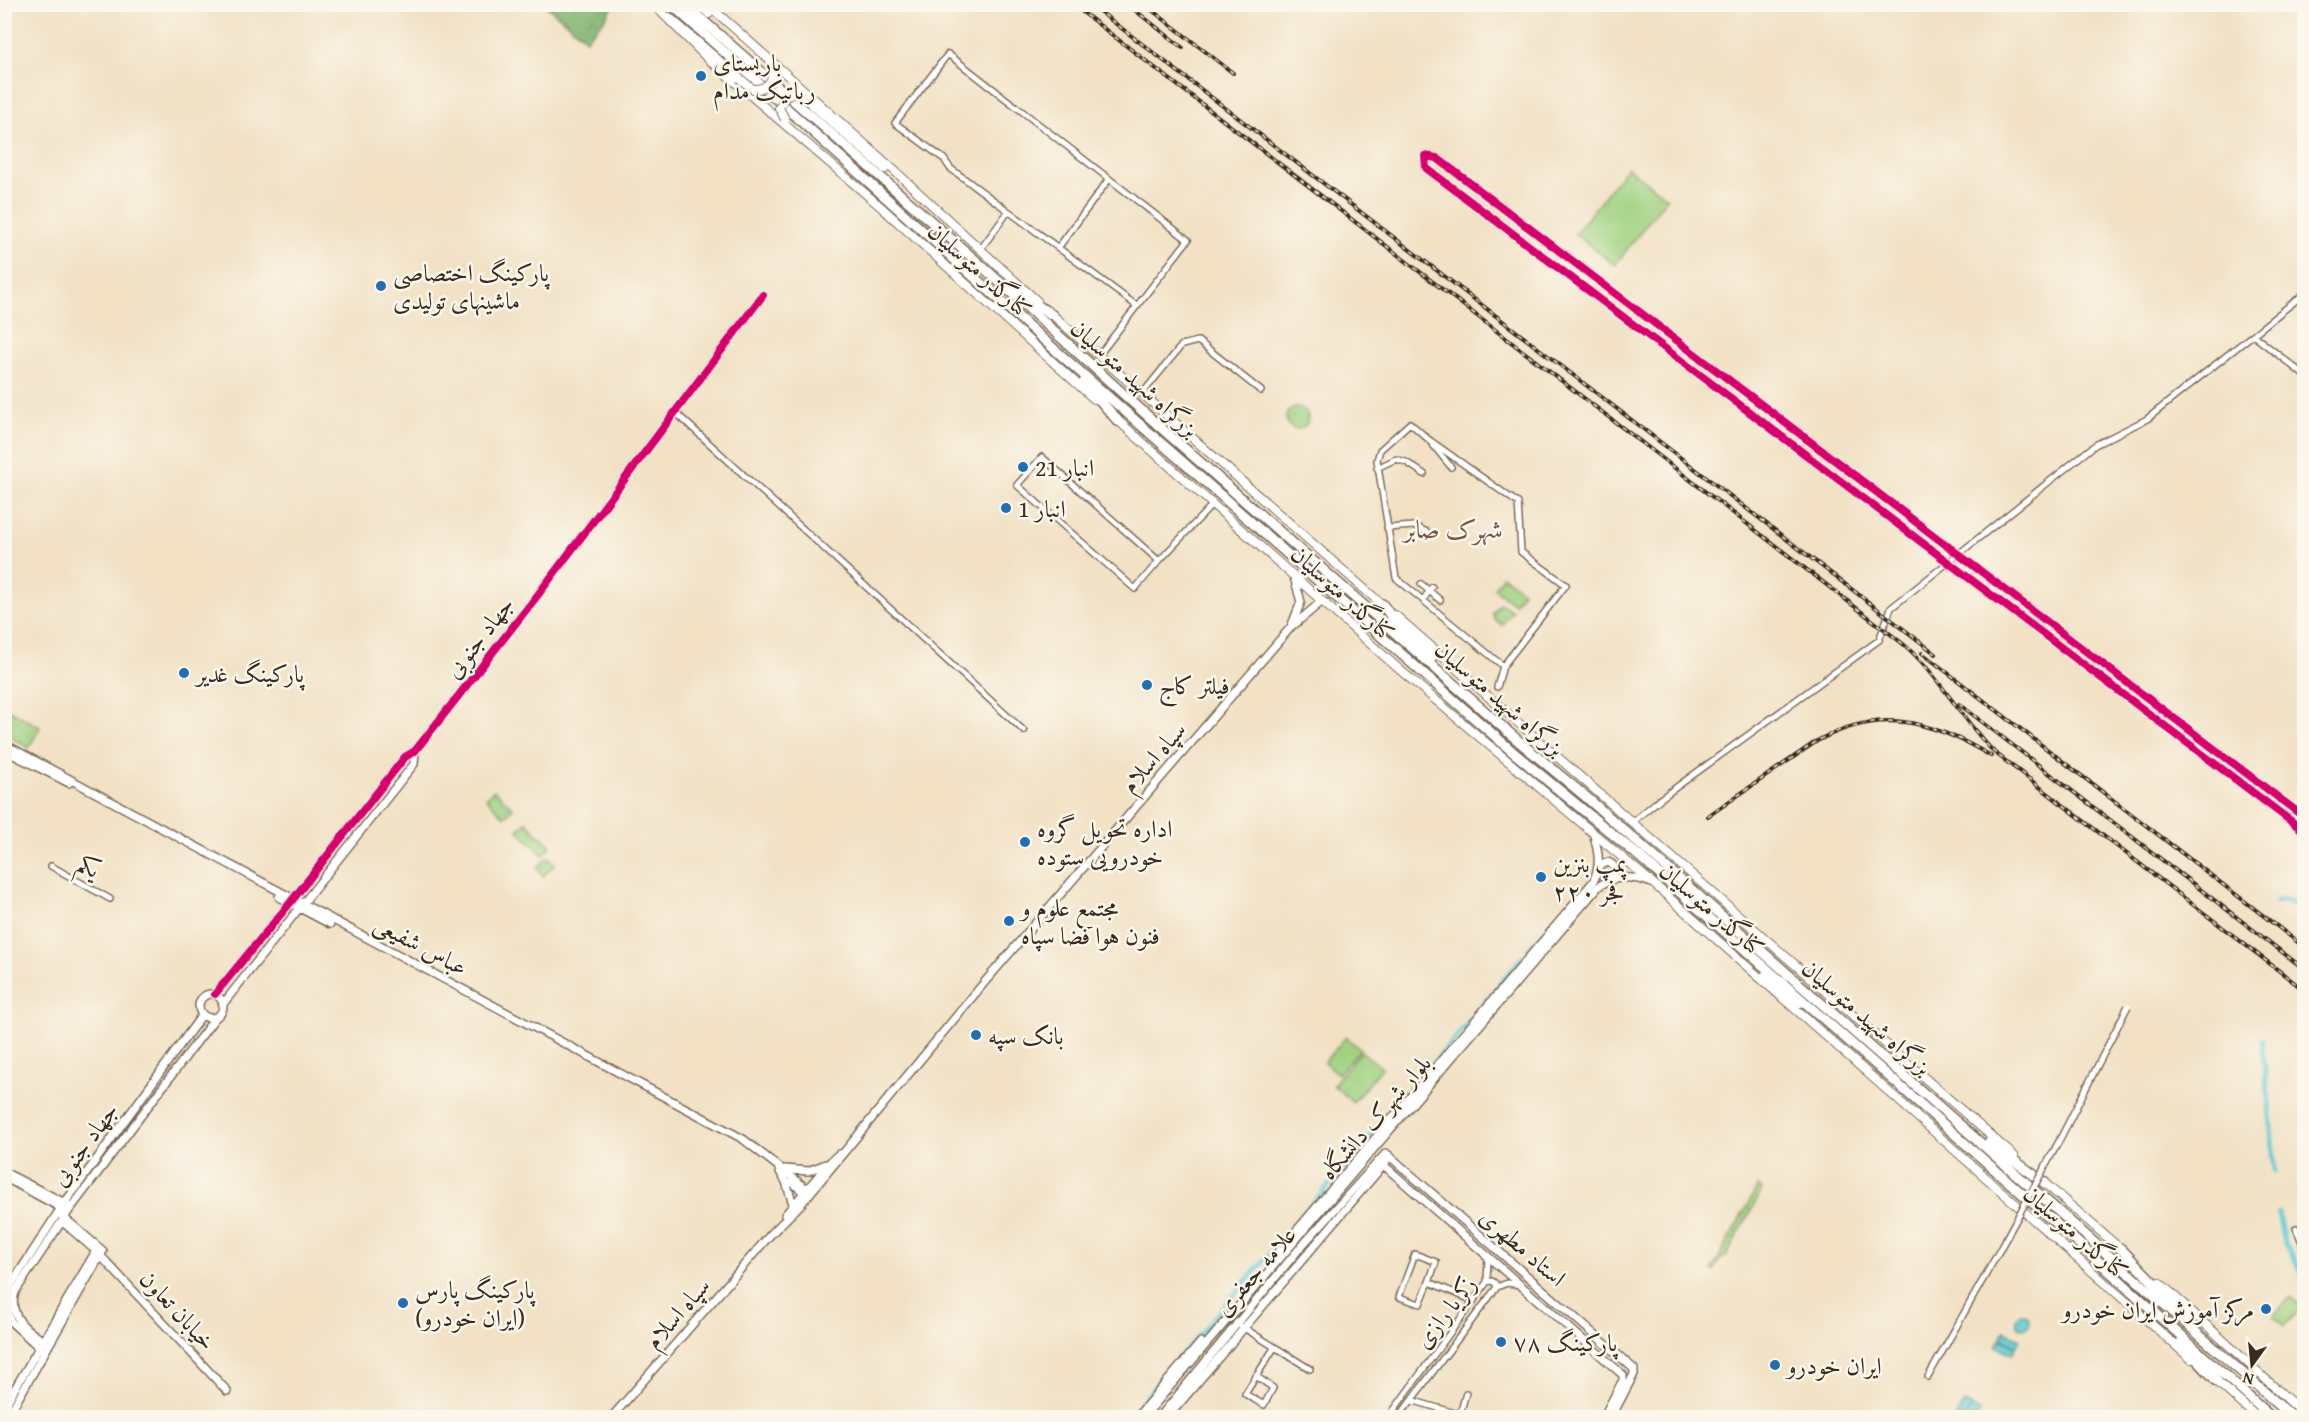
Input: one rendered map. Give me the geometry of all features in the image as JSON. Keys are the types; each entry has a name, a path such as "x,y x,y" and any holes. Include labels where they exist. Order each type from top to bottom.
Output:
{"highway":[{"name":"بزرگراه شهید متوسلیان","path":"671,4 1045,341 1496,737 1633,851 2272,1418"},
{"name":"بزرگراه شهید متوسلیان","path":"684,4 984,268 1151,419 1595,804 2294,1418"},
{"path":"984,268 1052,315"},
{"path":"1045,341 1118,421"},
{"path":"1382,604 1394,620 1439,664 1462,691"},
{"path":"1939,1105 2045,1183"},
{"path":"2120,1248 2195,1325 2218,1353"},
{"path":"2136,1295 2218,1382"}],"main road":[{"path":"654,6 683,27 753,89 758,90 769,84 773,73 771,69 699,4"},
{"name":"کنارگذر متوسلیان","path":"707,4 1052,315 2120,1248 2304,1414"},
{"name":"کنارگذر متوسلیان","path":"654,6 715,66 876,203 1212,505 1512,766 1593,831 2258,1418"},
{"path":"876,203 784,119 778,108 784,98 793,92 801,96 923,202 945,217"},
{"path":"1722,944 1826,1021"}],"street":[{"path":"1099,356 1188,240 948,54 895,123 944,159 950,168 1008,212 1137,306"},
{"path":"2304,816 1437,158 1425,156 1426,168 2304,831"},
{"path":"1058,248 1109,179"},
{"path":"980,250 1008,212"},
{"path":"1534,250 1542,238"},
{"path":"1631,823 1879,640 1891,608 1947,561 2095,445 2147,419 2304,294"},
{"name":"جهاد جنوبی","path":"215,994 292,901 405,757 415,751 537,596 763,295"},
{"path":"2253,335 2304,375"},
{"path":"1142,394 1182,345 1198,341 1261,391"},
{"path":"676,413 1024,731"},
{"path":"1765,424 1773,413"},
{"path":"1497,687 1503,666 1566,585 1521,552 1518,503 1428,439 1410,423 1380,450 1377,460 1396,578 1503,666"},
{"path":"1428,439 1451,466"},
{"path":"1159,561 1042,457 1017,484 1135,589 1212,505"},
{"path":"1377,468 1396,459 1406,462 1424,474"},
{"path":"1387,528 1414,526 1427,532"},
{"name":"سپاه اسلام","path":"611,1418 846,1148 983,984 1291,627 1301,602 1293,574"},
{"path":"1421,584 1431,589 1440,600"},
{"path":"1423,600 1431,589"},
{"path":"1291,627 1316,605 1326,603"},
{"path":"2120,691 2127,682"},
{"name":"عباس شفیعی","path":"4,744 292,901"},
{"name":"عباس شفیعی","path":"4,750 743,1139 807,1192"},
{"name":"جهاد جنوبی","path":"223,1004 414,764 415,751"},
{"path":"2232,776 2238,766"},
{"path":"1593,831 1599,866 1608,862 1613,865 1615,873 1609,879"},
{"name":"یکم","path":"51,866 110,899"},
{"name":"بلوار شهرک دانشگاه","path":"1143,1418 1533,959 1593,882 1599,866"},
{"path":"1609,879 1629,877 1654,885"},
{"name":"بلوار شهرک دانشگاه","path":"1136,1418 1533,959 1599,886 1609,879"},
{"path":"208,994 215,994 223,1004 222,1011 214,1018 202,1015 198,1006 200,999 208,994"},
{"path":"1928,1377 2058,1143 2128,1006"},
{"name":"جهاد جنوبی","path":"41,1349 11,1322 4,1302 7,1291 202,1015"},
{"name":"جهاد جنوبی","path":"46,1342 18,1319 12,1302 15,1292 63,1212 214,1018"},
{"name":"سپاه اسلام","path":"771,1234 793,1204 807,1192 831,1161 846,1148"},
{"name":"علامه جعفری","path":"1159,1418 1299,1249 1388,1155"},
{"name":"استاد مطهری","path":"1388,1155 1635,1370 1611,1418"},
{"path":"793,1204 780,1169 807,1171 831,1161"},
{"name":"علامه جعفری","path":"1167,1418 1381,1162"},
{"name":"استاد مطهری","path":"1381,1162 1623,1375 1623,1380 1603,1418"},
{"path":"4,1172 63,1212"},
{"path":"4,1178 63,1212"},
{"name":"جهاد جنوبی","path":"63,1212 104,1251 98,1253"},
{"path":"2296,1228 2304,1247"},
{"path":"4,1407 46,1342 98,1253"},
{"name":"خیابان تعاون","path":"98,1253 226,1391"},
{"path":"1415,1254 1436,1262 1429,1282 1420,1304 1399,1297 1415,1254"},
{"path":"1487,1282 1488,1257"},
{"path":"1429,1282 1474,1300"},
{"name":"زکریا رازی","path":"1388,1418 1487,1282 1495,1283 1497,1287 1398,1418"},
{"path":"1497,1287 1507,1284 1521,1285"},
{"path":"1464,1313 1473,1319"},
{"path":"1236,1323 1310,1369"},
{"path":"1256,1376 1273,1388 1264,1405 1245,1394 1256,1376 1274,1348"},
{"path":"7,1418 41,1349"},
{"path":"1412,1386 1418,1391"},
{"path":"1460,1414 1466,1393"},
{"path":"1411,1400 1472,1418"}],"green space":[{"path":"545,5 614,5 604,20 586,39"},
{"path":"1627,167 1667,198 1615,265 1575,234"},
{"path":"1293,407 1301,407 1308,414 1308,422 1301,429 1293,429 1286,422 1286,414"},
{"path":"1503,576 1523,592 1514,604 1494,588"},
{"path":"1500,603 1512,611 1502,625 1494,619 1493,613"},
{"path":"4,707 40,727 29,748 5,734"},
{"path":"494,790 513,808 504,817 486,798"},
{"path":"526,822 551,846 543,855 518,830"},
{"path":"548,857 555,864 543,876 537,868"},
{"path":"1346,1037 1360,1049 1338,1074 1324,1062"},
{"path":"1361,1051 1382,1068 1353,1102 1333,1085"},
{"path":"1758,1186 1762,1190 1727,1255 1720,1260 1714,1271 1712,1270"},
{"path":"2291,1297 2302,1308 2284,1326 2273,1316"}],"water":[{"path":"2020,1314 2026,1314 2030,1321 2026,1328 2020,1328 2016,1324 2016,1318"},
{"path":"2005,1331 2020,1339 2017,1346 2001,1338"},
{"path":"2000,1339 2016,1347 2012,1354 1996,1346"},
{"path":"1964,1403 1971,1406 1967,1416 1972,1407 1980,1411 1977,1417 1956,1417"}],"waterway":[{"path":"2276,902 2290,901 2304,919"},
{"path":"1528,949 1556,921"},
{"path":"1359,1149 1460,1033 1522,957"},
{"path":"2262,1040 2266,1080"},
{"path":"2267,1084 2271,1126"},
{"path":"2271,1130 2275,1171"},
{"path":"1128,1418 1355,1155"},
{"path":"2278,1213 2284,1243 2304,1276"}],"railway":[{"path":"1072,4 1902,643 1927,668 1970,725 1994,752 2304,990"},
{"path":"1090,4 1936,654"},
{"path":"1127,4 1183,48"},
{"path":"1144,4 1233,73"},
{"path":"1922,653 2304,947"},
{"path":"1959,704 2304,969"},
{"path":"1708,816 1817,741 1840,730 1863,724 1885,721 1906,722 1927,727 1948,734 1991,756"}],"cycle path":[{"path":"2304,817 1437,158 1425,156 1426,168 2304,831"},
{"path":"215,994 405,757 415,751 537,596 763,295"}],"place":[{"name":"باریستای رباتیک مدام","path":"701,76"},
{"name":"پارکینگ اختصاصی ماشینهای تولیدی","path":"381,286"},
{"name":"انبار 21","path":"1023,467"},
{"name":"انبار 1","path":"1006,508"},
{"name":"پارکینگ غدیر","path":"184,673"},
{"name":"فیلتر کاج","path":"1147,685"},
{"name":"اداره تحویل گروه خودرویی ستوده","path":"1025,842"},
{"name":"پمپ بنزین ۲۲۰ فجر","path":"1541,877"},
{"name":"مجتمع علوم و فنون هوا فضا سپاه","path":"1009,921"},
{"name":"بانک سپه","path":"976,1035"},
{"name":"پارکینگ پارس (ایران خودرو)","path":"403,1303"},
{"name":"مرکز آموزش ایران خودرو","path":"2266,1309"},
{"name":"پارکینگ ۷۸","path":"1501,1342"},
{"name":"ایران خودرو","path":"1775,1365"}],"district":[{"name":"شهرک صابر","path":"1453,528"}]}
